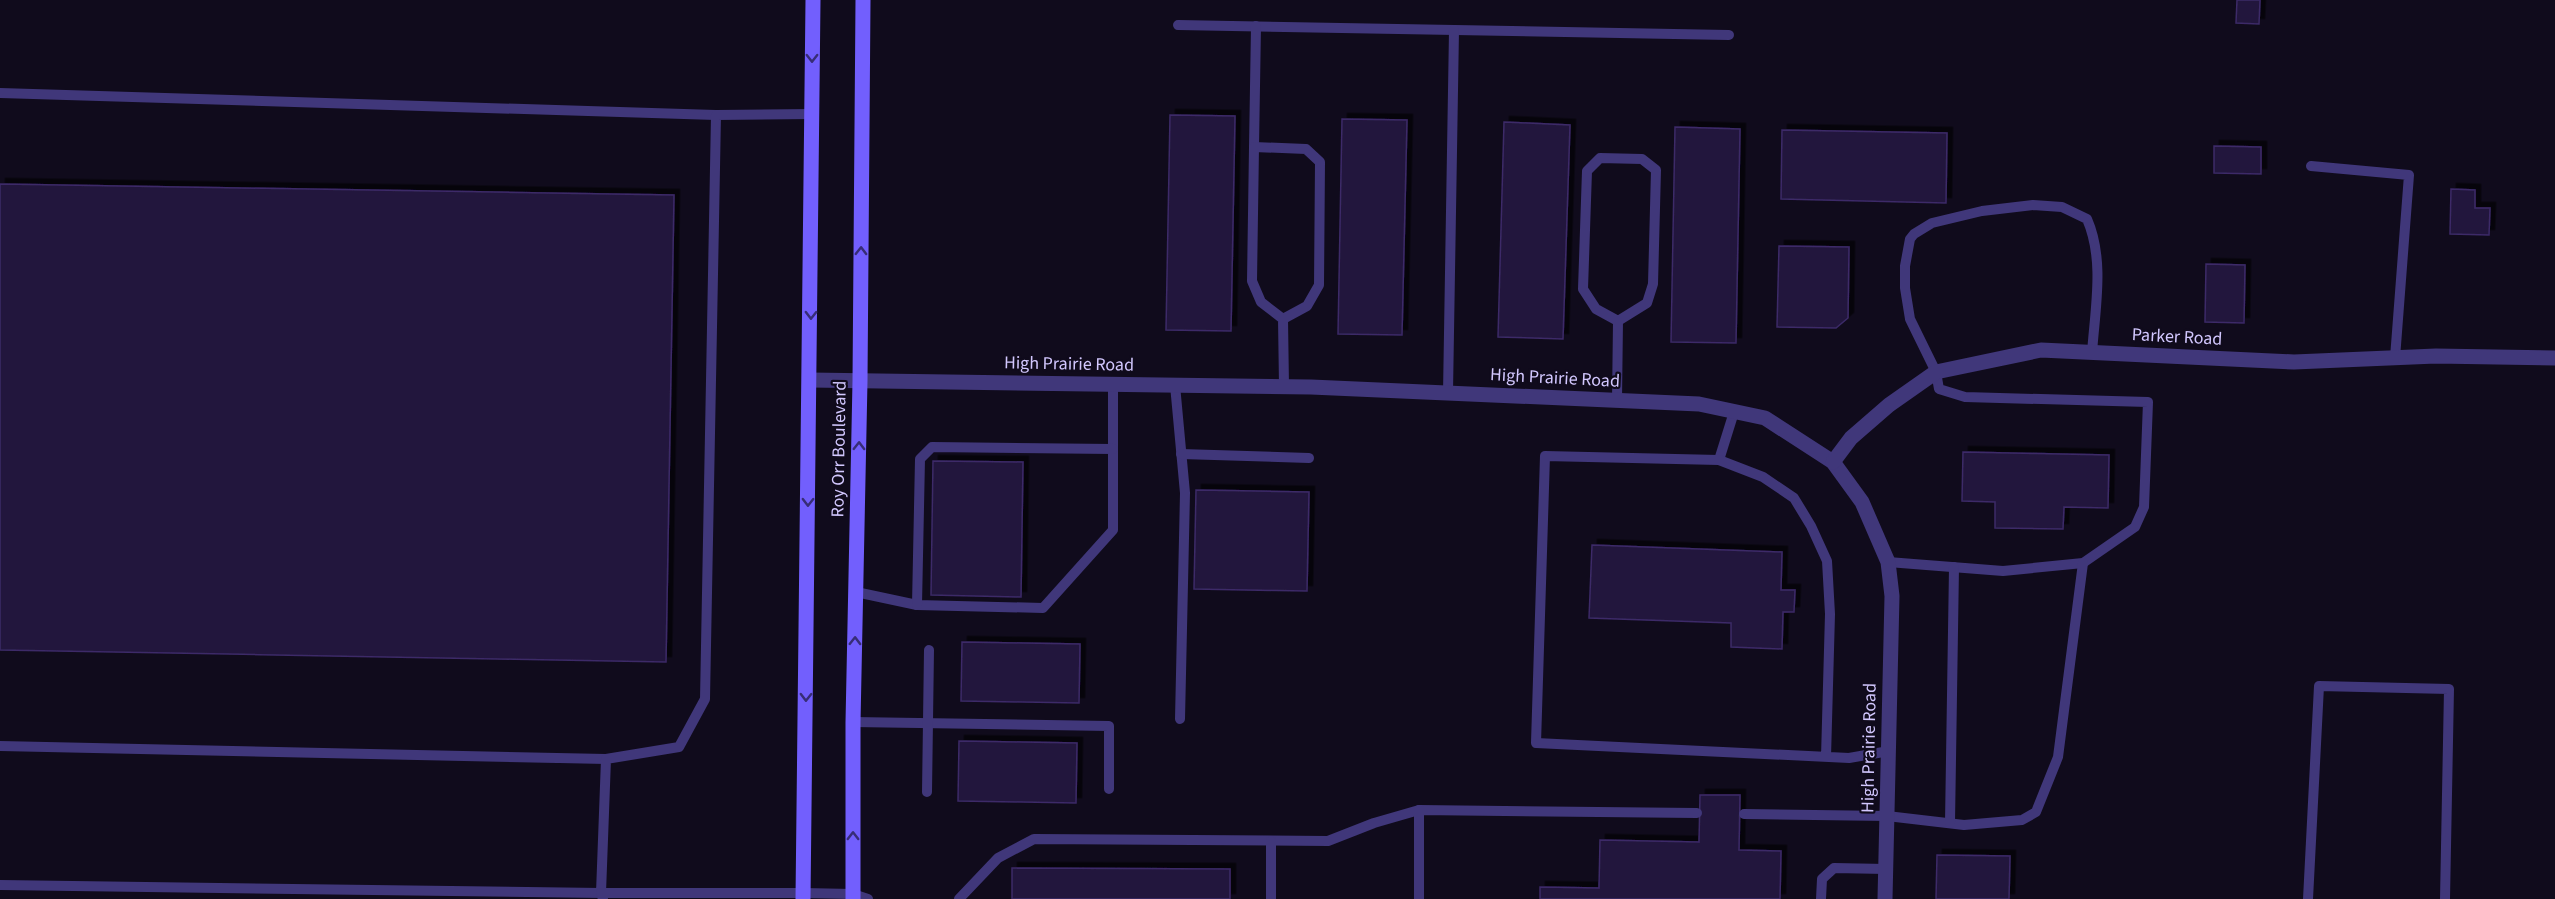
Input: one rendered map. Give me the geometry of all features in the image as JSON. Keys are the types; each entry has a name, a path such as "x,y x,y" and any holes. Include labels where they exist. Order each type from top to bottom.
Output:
{"main road":[{"name":"Roy Orr Boulevard","path":"803,896 813,0"},
{"name":"Roy Orr Boulevard","path":"858,897 853,722 860,381 863,0"}],"street":[{"name":"Parker Road","path":"1833,462 1851,438 1936,372 2041,350 2294,362 2436,356 2555,358"},
{"name":"High Prairie Road","path":"810,381 1284,387 1448,393 1699,404 1765,418 1833,462 1862,502 1888,562 1892,596 1885,899"}],"lane":[{"path":"1178,25 1729,35"},
{"path":"1256,26 1252,281 1261,302 1283,319"},
{"path":"1448,393 1454,30"},
{"path":"0,93 716,115 812,114"},
{"path":"0,746 606,759 679,747 705,699 716,115"},
{"path":"1254,147 1306,149 1320,162 1319,285 1307,306 1283,319"},
{"path":"1600,158 1642,159 1656,170 1653,284 1647,303 1618,321 1596,309 1583,289 1587,171 1600,158"},
{"path":"2311,166 2409,175 2394,358"},
{"path":"1888,562 2003,571 2083,563 2135,527 2144,507 2148,402 1955,396 1939,389 1936,372 1911,319 1905,277 1910,239 1914,234 1932,223 1982,212 2033,205 2062,207 2087,219 2093,232 2097,256 2092,353"},
{"path":"1283,319 1284,387"},
{"path":"1617,400 1618,321"},
{"path":"856,592 916,605 1043,608 1113,530 1113,384"},
{"path":"1175,385 1185,493 1180,719"},
{"path":"1719,460 1734,412"},
{"path":"916,605 921,459 932,447 1113,449"},
{"path":"1181,454 1309,458"},
{"path":"1826,757 1830,614 1827,561 1811,526 1794,498 1763,477 1719,460 1545,456 1536,743 1826,757 1849,758 1889,751"},
{"path":"1743,814 1887,816 1964,825 2022,820 2036,812 2058,757 2083,563"},
{"path":"1950,823 1954,567"},
{"path":"927,792 929,650"},
{"path":"2308,899 2319,686 2449,689 2445,899"},
{"path":"853,722 1109,726 1109,789"},
{"path":"603,896 606,759"},
{"path":"1419,810 1419,899"},
{"path":"959,899 998,858 1034,839 1328,841 1419,810 1697,813"},
{"path":"1270,899 1271,841"},
{"path":"1821,899 1822,879 1834,868 1886,869"},
{"path":"0,885 603,896 858,897"}],"building":[{"path":"2237,0 2260,0 2259,24 2236,23"},
{"path":"1170,115 1235,116 1231,331 1166,330"},
{"path":"1342,119 1407,120 1402,335 1338,334"},
{"path":"1504,122 1570,125 1563,339 1498,337"},
{"path":"1675,127 1740,129 1736,343 1671,342"},
{"path":"1782,130 1947,133 1946,203 1781,199"},
{"path":"2214,146 2261,147 2261,174 2214,173"},
{"path":"0,184 674,195 666,662 0,650"},
{"path":"2451,189 2475,190 2475,208 2490,208 2489,235 2450,234"},
{"path":"1779,246 1849,247 1848,318 1836,328 1777,327"},
{"path":"2206,264 2245,265 2244,323 2205,322"},
{"path":"1963,452 2109,455 2108,508 2064,507 2063,529 1995,528 1995,502 1962,501"},
{"path":"933,461 1023,462 1021,597 931,595"},
{"path":"1196,490 1309,492 1307,591 1194,589"},
{"path":"1592,545 1782,552 1781,590 1795,590 1794,612 1783,612 1782,649 1731,647 1731,623 1589,618"},
{"path":"962,642 1080,644 1079,703 961,701"},
{"path":"959,741 1077,743 1076,803 958,801"},
{"path":"1700,795 1740,795 1739,850 1781,851 1780,899 1540,899 1540,887 1599,888 1600,840 1699,842"},
{"path":"1937,855 2010,856 2009,899 1936,899"},
{"path":"1012,868 1230,869 1230,899 1012,899"}]}
